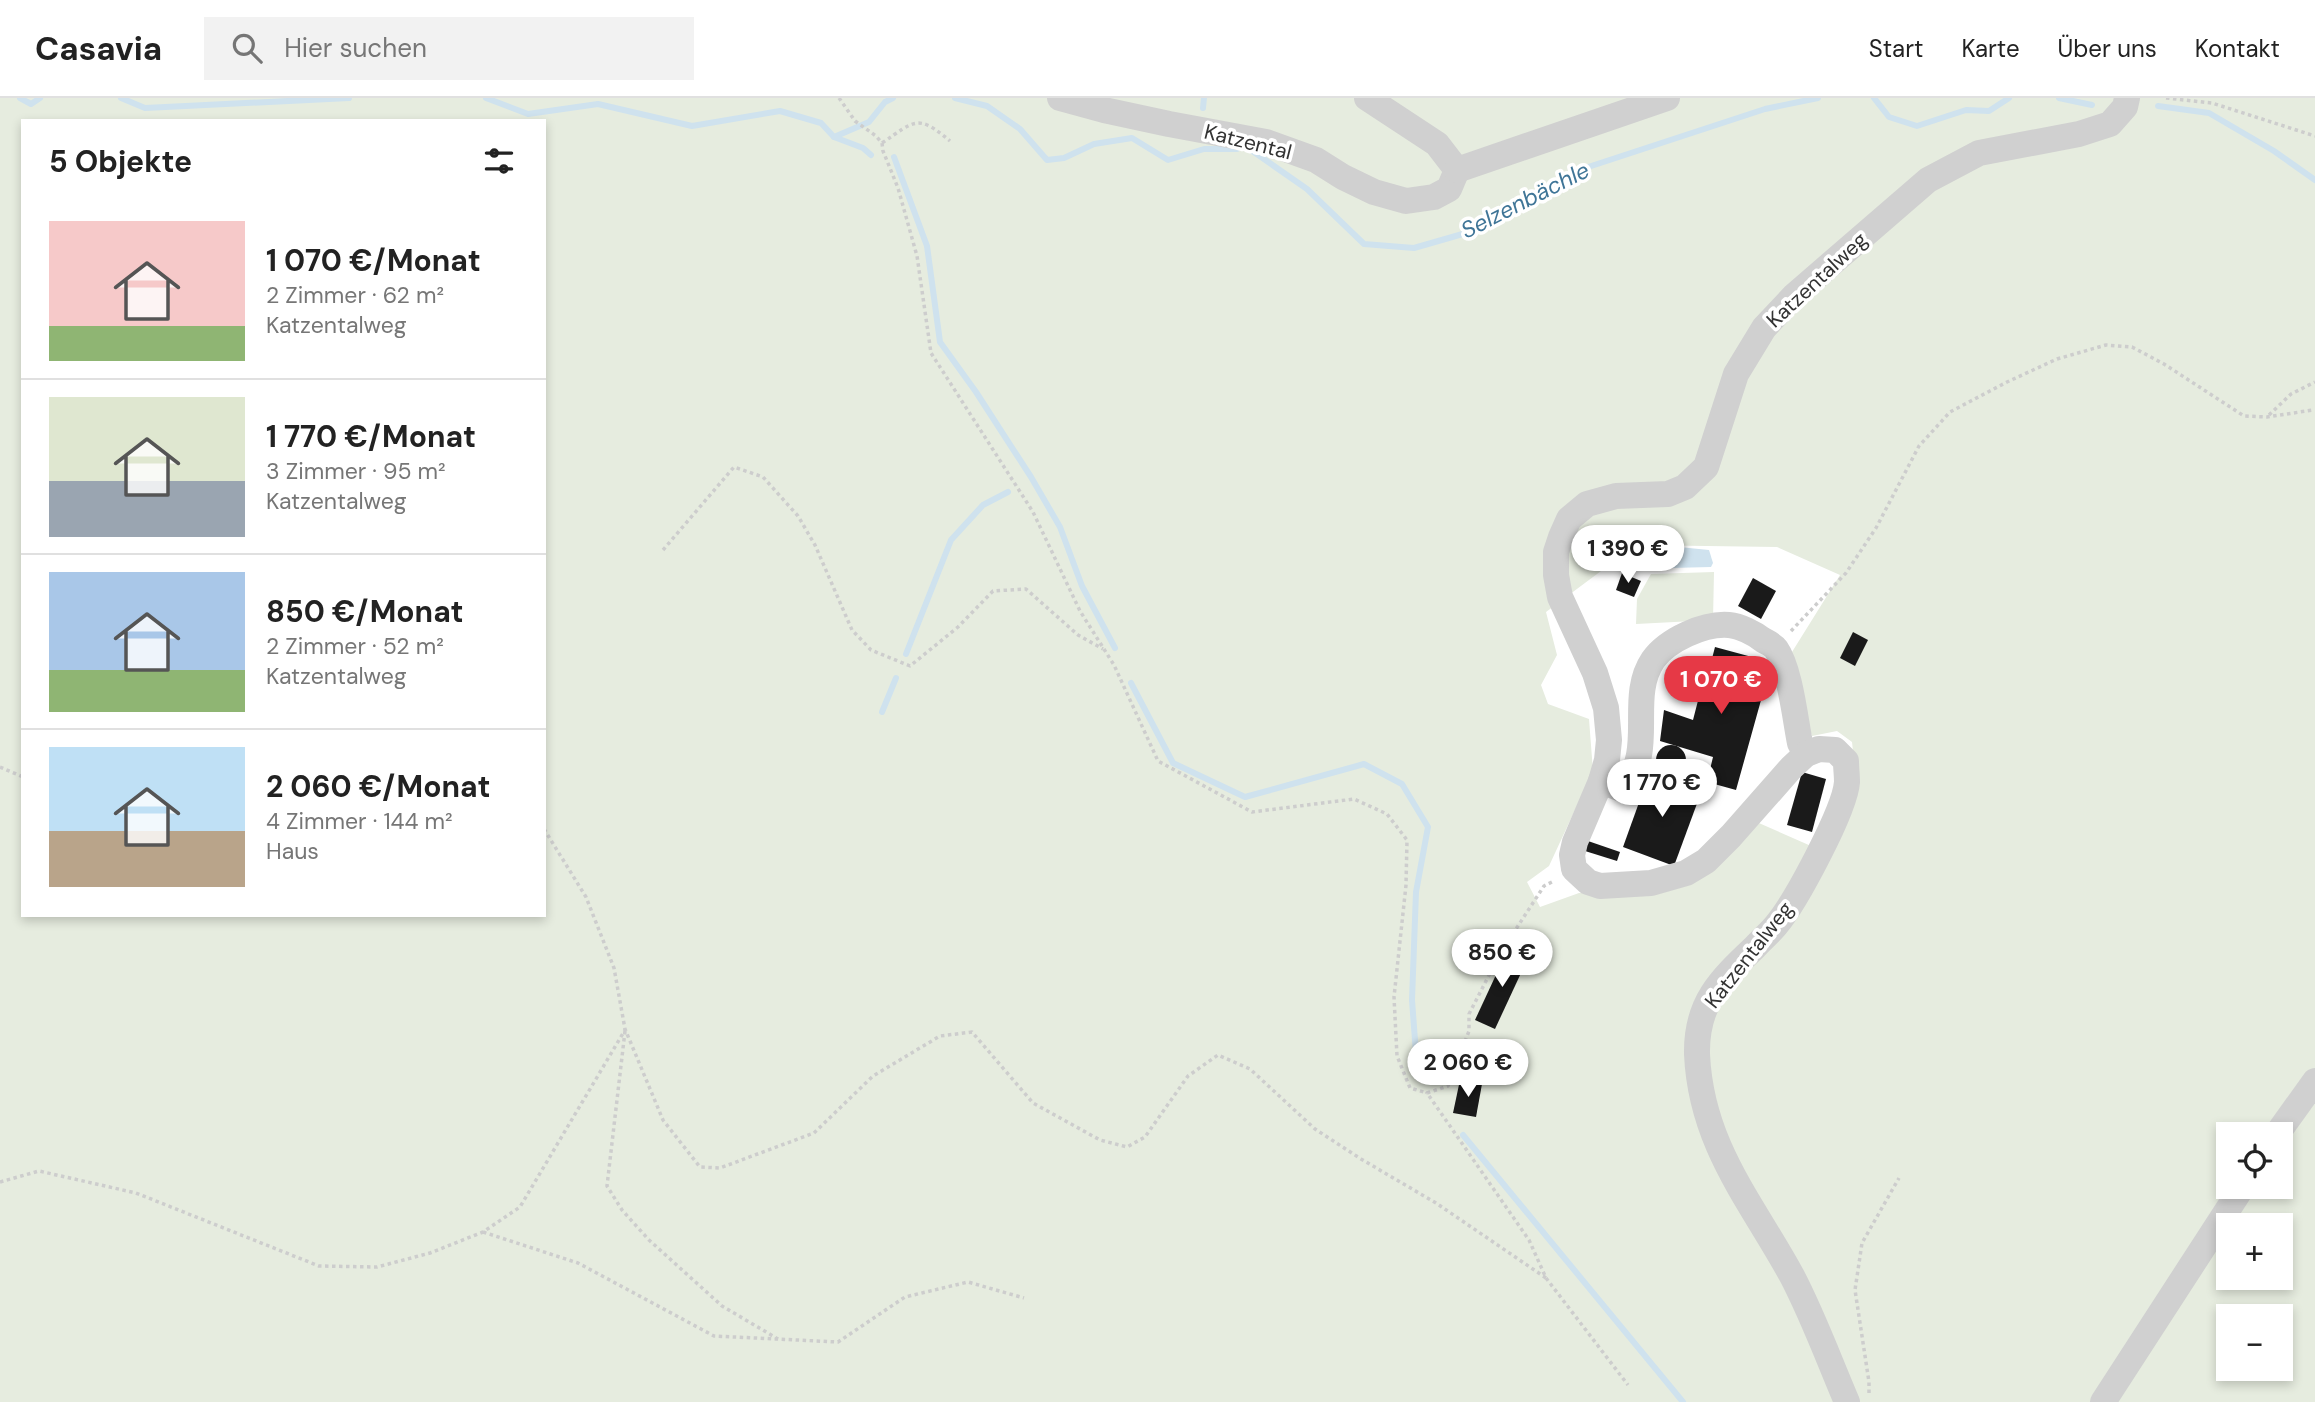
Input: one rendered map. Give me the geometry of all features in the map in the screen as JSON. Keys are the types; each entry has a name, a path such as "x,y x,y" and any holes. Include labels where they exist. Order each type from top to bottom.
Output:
{"street":[{"name":"Katzental","path":"1060,98 1169,124 1266,142 1316,160 1374,192 1406,201 1434,197 1449,188 1457,170"},
{"path":"1367,98 1437,144 1457,170 1667,98"},
{"name":"Katzentalweg","path":"1574,869 1572,855 1575,842 1601,782 1609,740 1606,708 1595,673 1560,597 1556,575 1556,552 1569,519 1587,504 1616,496 1668,494 1685,487 1706,467 1736,374 1764,328 1795,295 1928,180 1979,153 2079,134 2110,124 2125,107 2127,98"},
{"path":"1574,869 1588,882 1600,886 1651,883 1686,873 1706,861 1805,754 1800,743 1784,670 1775,648 1756,635 1729,625 1700,629 1673,641 1653,660 1646,678 1640,708 1639,754 1627,791 1601,782"},
{"name":"Katzentalweg","path":"1805,754 1819,749 1835,751 1846,761 1847,784 1838,811 1809,873 1777,925 1730,971 1708,999 1698,1024 1697,1055 1704,1106 1717,1144 1734,1181 1793,1277 1847,1402"},
{"path":"2286,1122 2315,1081"},
{"path":"2103,1402 2235,1199"}],"path":[{"path":"839,98 855,121 882,143 917,256 932,353 1033,512 1080,611 1105,650 1158,761 1252,812 1354,799 1387,814 1407,840 1406,885 1394,997 1397,1056 1410,1088 1427,1093 1448,1086 1469,1031 1469,1014 1501,952 1544,886 1574,869"},
{"path":"2166,98 2212,103 2315,136"},
{"path":"882,143 912,123 930,124 950,141"},
{"path":"1775,648 1846,573 1875,528 1919,446 1950,412 2057,359 2106,345 2132,347 2164,364 2244,416 2267,417 2312,410"},
{"path":"2267,417 2291,394 2315,382"},
{"path":"663,550 734,467 762,477 798,516 815,545 852,630 871,650 910,666 958,627 993,591 1026,589 1078,635 1105,650"},
{"path":"0,767 21,776"},
{"path":"546,832 586,898 610,956 625,1029 663,1120 700,1167 720,1168 814,1133 873,1076 940,1035 972,1031 1033,1102 1100,1140 1127,1147 1145,1137 1188,1076 1218,1055 1250,1069 1315,1129 1436,1203 1546,1278"},
{"path":"0,1182 39,1171 136,1193 319,1266 377,1267 430,1253 482,1232 520,1207 625,1029"},
{"path":"625,1029 607,1186 622,1210 649,1240 722,1306 779,1340"},
{"path":"1427,1093 1529,1240 1546,1278 1628,1385"},
{"path":"1868,1402 1869,1382 1855,1290 1862,1243 1899,1178"},
{"path":"482,1232 578,1263 714,1336 838,1342 905,1297 968,1282 1024,1298"}],"shaded area":[{"path":"0,98 2315,98 2315,1402 0,1402","holes":["1636,545 1777,547 1840,575 1787,660 1812,736 1837,731 1852,742 1856,778 1827,853 1752,820 1652,886 1579,893 1540,907 1527,882 1549,866 1593,771 1589,719 1548,704 1541,685 1557,655 1546,612"]},
{"path":"1714,572 1713,620 1636,624 1637,599 1651,574"}],"water":[{"path":"1679,547 1709,550 1713,563 1711,567 1671,568 1663,560 1664,552"}],"building":[{"path":"1622,573 1641,581 1634,597 1616,590"},
{"path":"1753,578 1776,591 1761,619 1738,606"},
{"path":"1853,632 1868,640 1855,666 1840,658"},
{"path":"1715,647 1763,660 1755,692 1763,693 1736,790 1707,782 1713,757 1660,741 1664,710 1693,720 1701,689 1696,688 1699,676 1707,678"},
{"path":"1671,745 1682,749 1686,760 1682,771 1671,775 1660,771 1656,760 1660,749"},
{"path":"1650,772 1702,790 1674,866 1623,847"},
{"path":"1802,772 1826,779 1812,832 1787,825"},
{"path":"1588,841 1620,852 1617,861 1585,851"},
{"path":"1508,949 1528,958 1495,1029 1475,1020"},
{"path":"1460,1080 1482,1084 1476,1117 1453,1113"}],"waterway":[{"name":"Selzenbächle","path":"20,98 31,104 40,98"},
{"name":"Selzenbächle","path":"121,98 145,108 349,98"},
{"name":"Selzenbächle","path":"486,98 528,114 598,104 692,126 780,111 821,123 834,137 869,122 885,102 893,98"},
{"name":"Selzenbächle","path":"955,98 987,106 1020,129 1047,160 1064,158 1094,144 1132,138 1168,160 1204,149 1237,149"},
{"path":"1203,108 1204,98"},
{"name":"Selzenbächle","path":"1251,150 1307,189 1364,244 1414,248 1473,231 1576,171 1765,109 1818,98"},
{"name":"Selzenbächle","path":"1874,98 1889,117 1917,126 1966,110 1989,111 2009,98"},
{"name":"Selzenbächle","path":"2059,98 2092,105"},
{"name":"Selzenbächle","path":"2158,106 2209,113 2274,151 2315,180"},
{"path":"834,137 863,148 871,155"},
{"path":"894,157 927,246 940,342 976,392 1060,527 1082,586 1115,648"},
{"path":"906,654 951,540 983,505 1008,492"},
{"path":"882,712 896,678"},
{"path":"1131,683 1173,763 1245,797 1364,764 1402,784 1428,827 1416,892 1412,1000 1417,1067"},
{"path":"1463,1135 1683,1402"}]}
